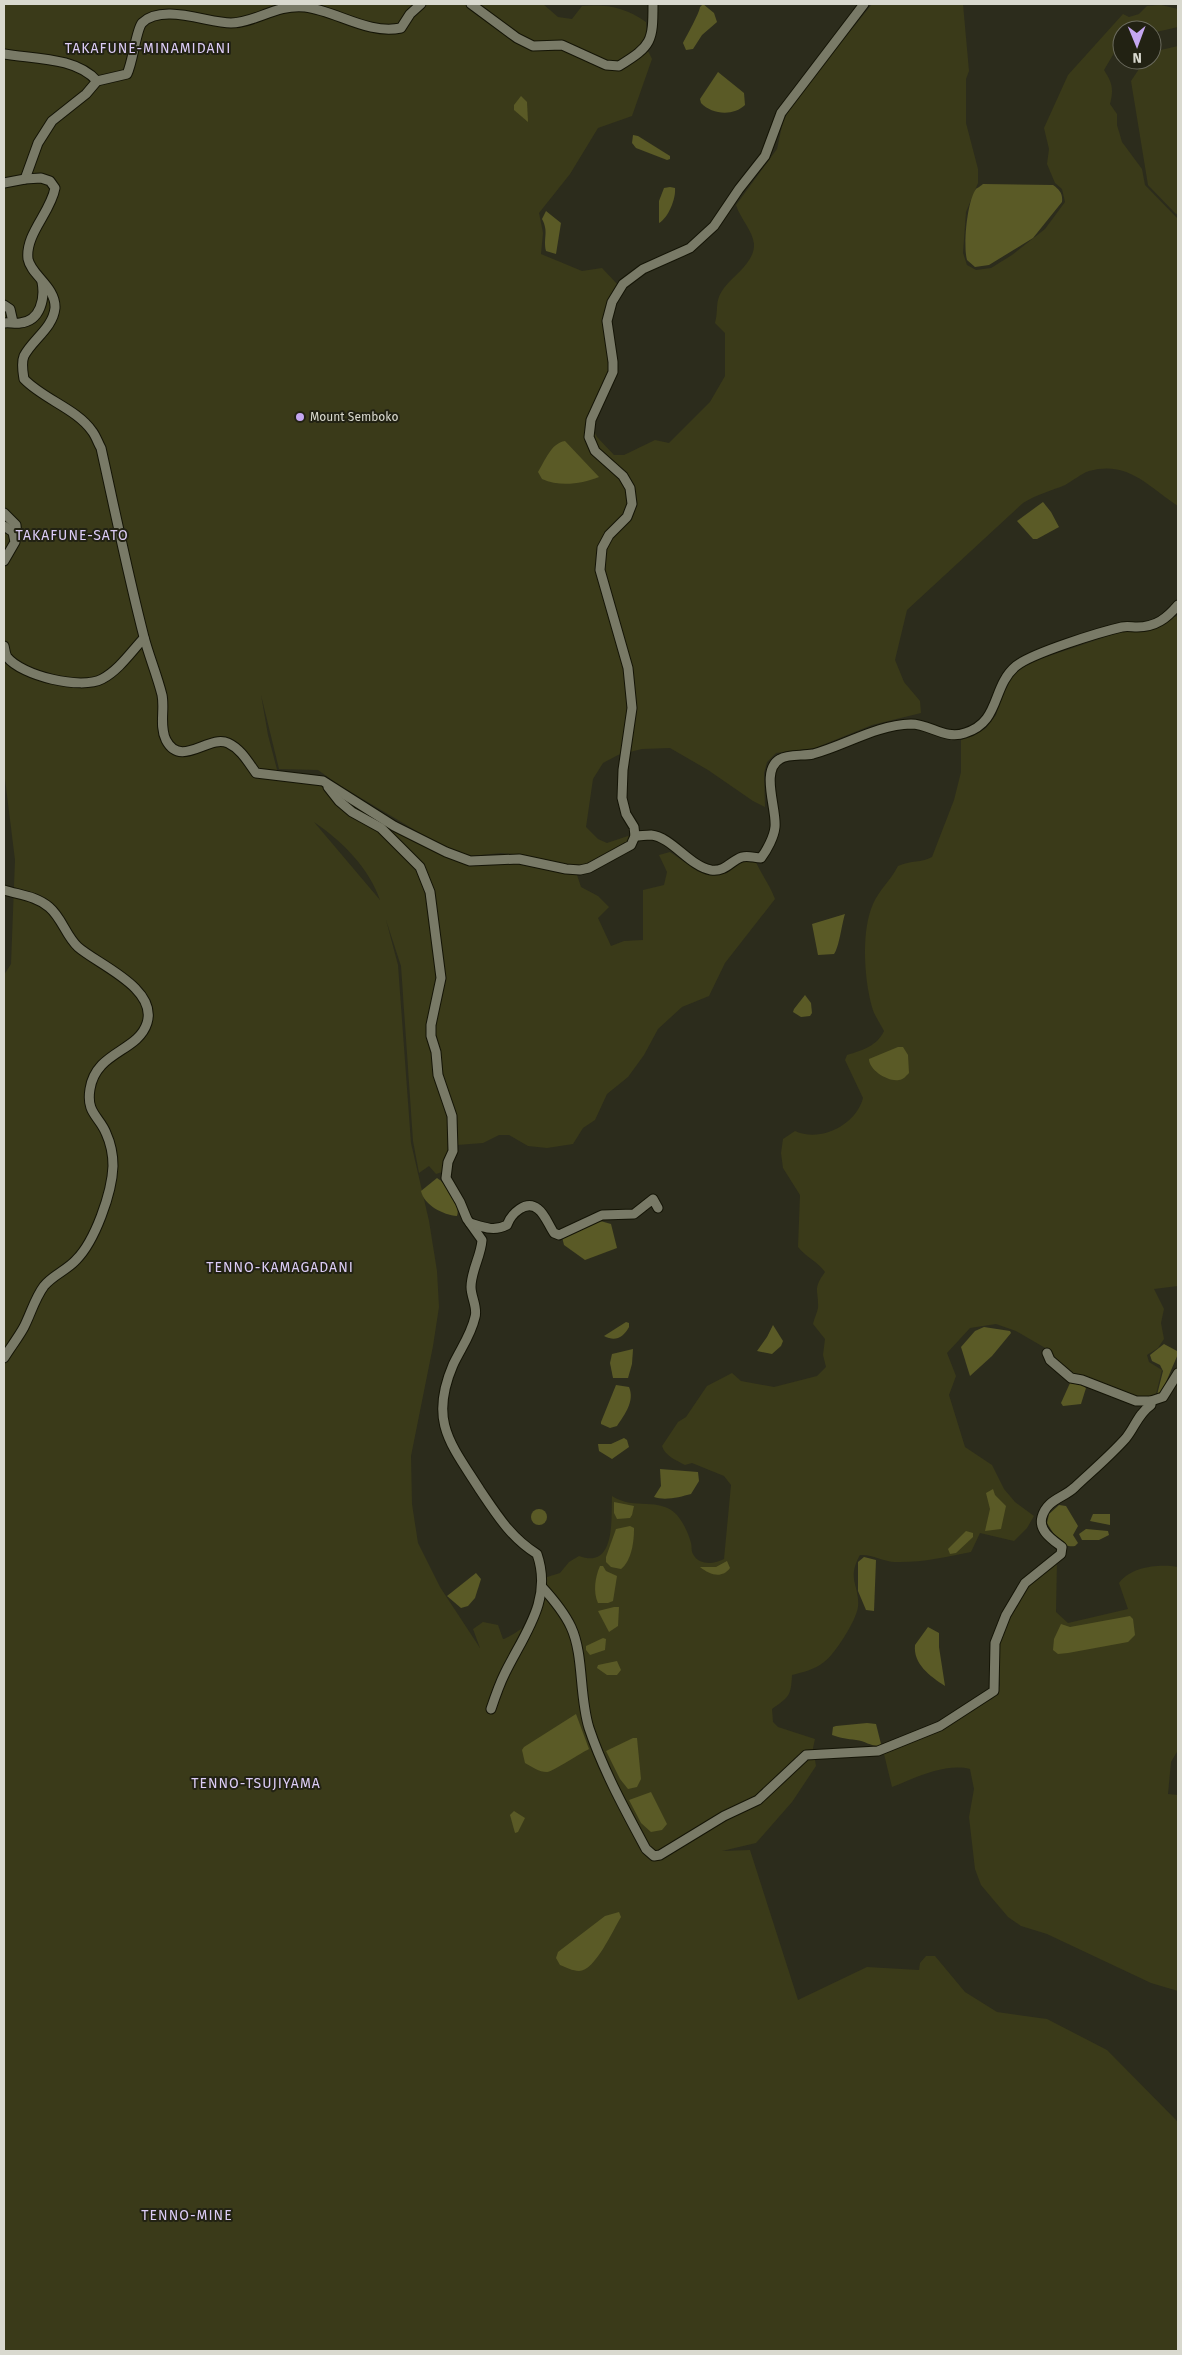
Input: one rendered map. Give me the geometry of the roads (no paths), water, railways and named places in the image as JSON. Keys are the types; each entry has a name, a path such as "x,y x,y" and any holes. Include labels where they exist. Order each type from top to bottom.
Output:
{"street":[{"path":"25,179 38,143 52,122 86,94 97,80 127,74 133,61 136,36 142,23 160,15 180,15 232,24 280,8 306,7 331,13 370,27 393,30 401,28 410,14 421,4"},
{"path":"471,4 517,38 533,46 562,45 606,65 619,66 650,44 653,30 653,4"},
{"path":"4,183 41,178 50,181 55,188 53,200 29,247 28,261 50,289 55,308 51,320 23,357 24,379 35,390 78,417 92,430 101,448 144,638 163,697 162,724 166,740 178,750 192,752 212,742 226,742 240,751 256,773 323,781 394,826 446,852 470,861 519,859 566,869 580,870 589,868 632,845 635,836 634,827 626,814 622,798 623,770 632,708 628,668 600,570 602,548 609,535 628,517 632,504 630,488 623,476 595,451 589,437 591,420 613,372 607,321 612,302 623,284 643,269 690,248 714,226 738,189 765,156 781,113 864,4"},
{"path":"4,54 39,60 54,60 89,71 97,80"},
{"path":"4,305 10,309 8,322 21,324 39,311 44,302 42,279"},
{"path":"4,513 16,525 18,534 4,561"},
{"path":"4,526 13,532 15,542"},
{"path":"635,836 652,835 661,838 701,866 710,870 727,868 740,857 761,858 775,829 770,782 774,763 781,758 813,754 882,728 913,724 947,734 958,735 967,733 985,723 1001,687 1016,667 1031,657 1107,631 1124,627 1152,626 1163,620 1178,605"},
{"path":"4,646 7,657 26,669 52,680 86,682 101,680 115,670 144,638"},
{"path":"323,781 339,801 352,812 381,828 420,866 430,892 441,978 431,1025 431,1036 436,1052 438,1075 452,1116 453,1151 448,1162 446,1178 470,1223 482,1240 481,1251 472,1277 471,1289 476,1314 468,1339 454,1364 446,1387 441,1412 445,1430 455,1452 482,1492 515,1539 537,1554 542,1587 541,1600 533,1621 504,1675 491,1709"},
{"path":"4,890 27,895 49,907 78,946 126,980 137,992 148,1014 148,1022 140,1037 109,1057 94,1075 90,1087 90,1106 94,1116 106,1132 112,1152 109,1191 91,1237 77,1260 44,1287 24,1328 4,1358"},
{"path":"470,1223 489,1229 500,1228 507,1225 510,1215 518,1209 531,1206 538,1209 554,1233 559,1235 602,1215 634,1214 653,1199 658,1208"},
{"path":"1048,1353 1050,1360 1071,1378 1082,1380 1136,1401 1151,1401 1163,1397 1178,1373"},
{"path":"542,1587 560,1608 572,1628 579,1653 583,1702 600,1754 646,1849 654,1856 660,1855 724,1816 758,1800 806,1755 878,1751 940,1726 994,1691 995,1643 1006,1615 1025,1583 1061,1554 1062,1547 1043,1529 1041,1518 1047,1507 1056,1498 1072,1490 1127,1437 1141,1412 1151,1405 1151,1401"}],"place":[{"name":"Mount Semboko","path":"300,417"}],"district":[{"name":"TAKAFUNE-MINAMIDANI","path":"148,48"},
{"name":"TAKAFUNE-SATO","path":"72,535"},
{"name":"TENNO-KAMAGADANI","path":"280,1267"},
{"name":"TENNO-TSUJIYAMA","path":"256,1783"},
{"name":"TENNO-MINE","path":"187,2215"}]}
